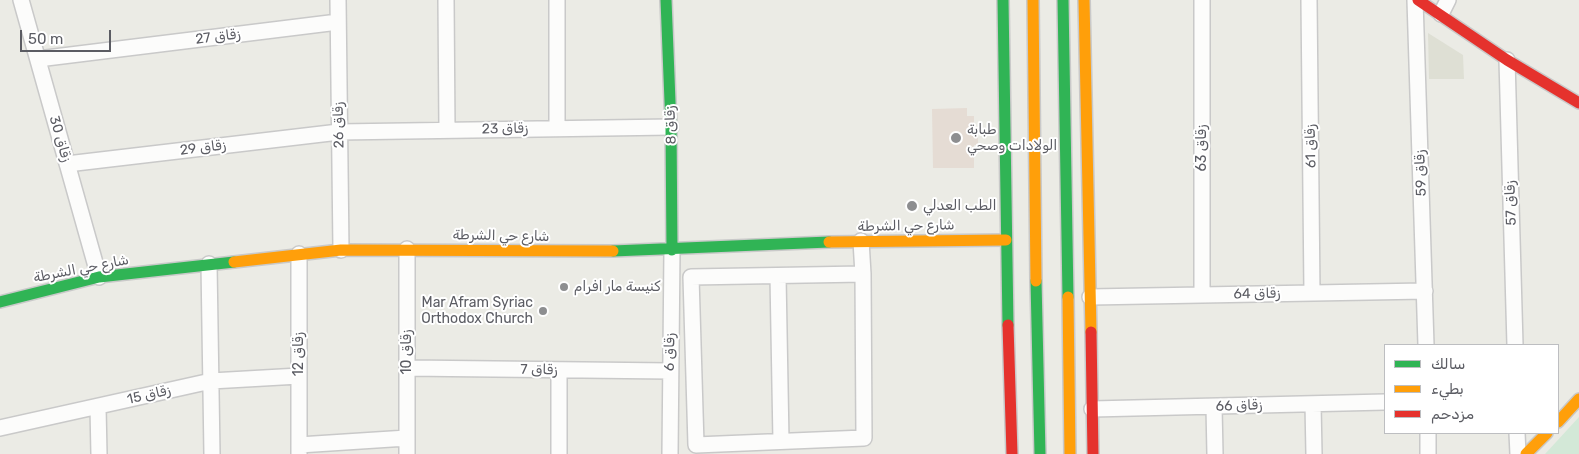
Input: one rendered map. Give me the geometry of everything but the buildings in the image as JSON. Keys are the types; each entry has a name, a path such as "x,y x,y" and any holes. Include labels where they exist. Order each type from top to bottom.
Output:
{"main road":[{"name":"زقاق 8","path":"666,0 671,127 672,250"},
{"path":"1003,0 1006,240 1012,454"},
{"path":"1033,0 1040,454"},
{"path":"1063,0 1070,454"},
{"path":"1084,0 1093,454"},
{"path":"1417,0 1445,7 1507,60 1579,103"},
{"name":"شارع حي الشرطة","path":"0,302 99,277 341,250 587,252 861,242 1006,240"},
{"path":"1559,421 1579,399"},
{"path":"1526,454 1546,434"}],"street":[{"name":"زقاق 30","path":"21,0 99,277"},
{"name":"زقاق 26","path":"338,0 341,250"},
{"path":"446,0 447,130"},
{"path":"557,0 557,128"},
{"name":"زقاق 63","path":"1202,0 1202,295"},
{"name":"زقاق 61","path":"1309,0 1312,293"},
{"name":"زقاق 59","path":"1417,0 1426,344"},
{"name":"زقاق 27","path":"38,59 338,22"},
{"name":"زقاق 57","path":"1507,60 1515,344"},
{"name":"زقاق 23","path":"339,132 671,127"},
{"name":"زقاق 29","path":"67,164 339,132"},
{"path":"861,242 863,274 864,438 696,445 691,277 863,274"},
{"name":"زقاق 10","path":"407,250 407,454"},
{"name":"زقاق 6","path":"670,454 672,250"},
{"name":"زقاق 12","path":"299,254 299,450"},
{"path":"209,264 212,454"},
{"path":"778,276 781,442"},
{"name":"زقاق 64","path":"1090,297 1425,291"},
{"name":"زقاق 7","path":"407,368 670,371"},
{"path":"559,370 559,454"},
{"name":"زقاق 15","path":"0,428 211,381 299,376"},
{"name":"زقاق 66","path":"1092,409 1384,402"},
{"path":"1313,404 1314,454"},
{"path":"98,406 98,454"},
{"path":"1214,406 1215,454"},
{"path":"1428,434 1428,454"},
{"path":"1517,434 1518,454"},
{"path":"299,450 407,438"}],"shaded area":[{"path":"1428,33 1463,55 1464,79 1429,79"},
{"name":"طبابة الولادات وصحي","path":"967,108 967,116 974,116 974,131 978,132 978,145 974,145 974,168 933,168 932,109"}],"green space":[{"path":"1579,417 1579,454 1545,454"}],"traffic: fast":[{"path":"666,0 671,127 672,250"},
{"path":"1003,0 1008,325"},
{"path":"1063,0 1068,297"},
{"path":"613,251 829,242"},
{"path":"0,302 99,277 234,262"},
{"path":"1036,281 1040,454"}],"traffic: slow":[{"path":"1033,0 1036,281"},
{"path":"1084,0 1091,332"},
{"path":"829,242 1006,240"},
{"path":"234,262 341,250 613,251"},
{"path":"1068,297 1070,454"},
{"path":"1559,421 1579,399"},
{"path":"1526,454 1546,434"}],"traffic: jam":[{"path":"1418,0 1507,60 1579,103"},
{"path":"1008,325 1012,454"},
{"path":"1091,332 1093,454"}],"place":[{"name":"طبابة الولادات وصحي","path":"956,138"},
{"name":"الطب العدلي","path":"912,206"},
{"name":"كنيسة مار افرام","path":"564,287"},
{"name":"Mar Afram Syriac Orthodox Church","path":"543,311"}]}
